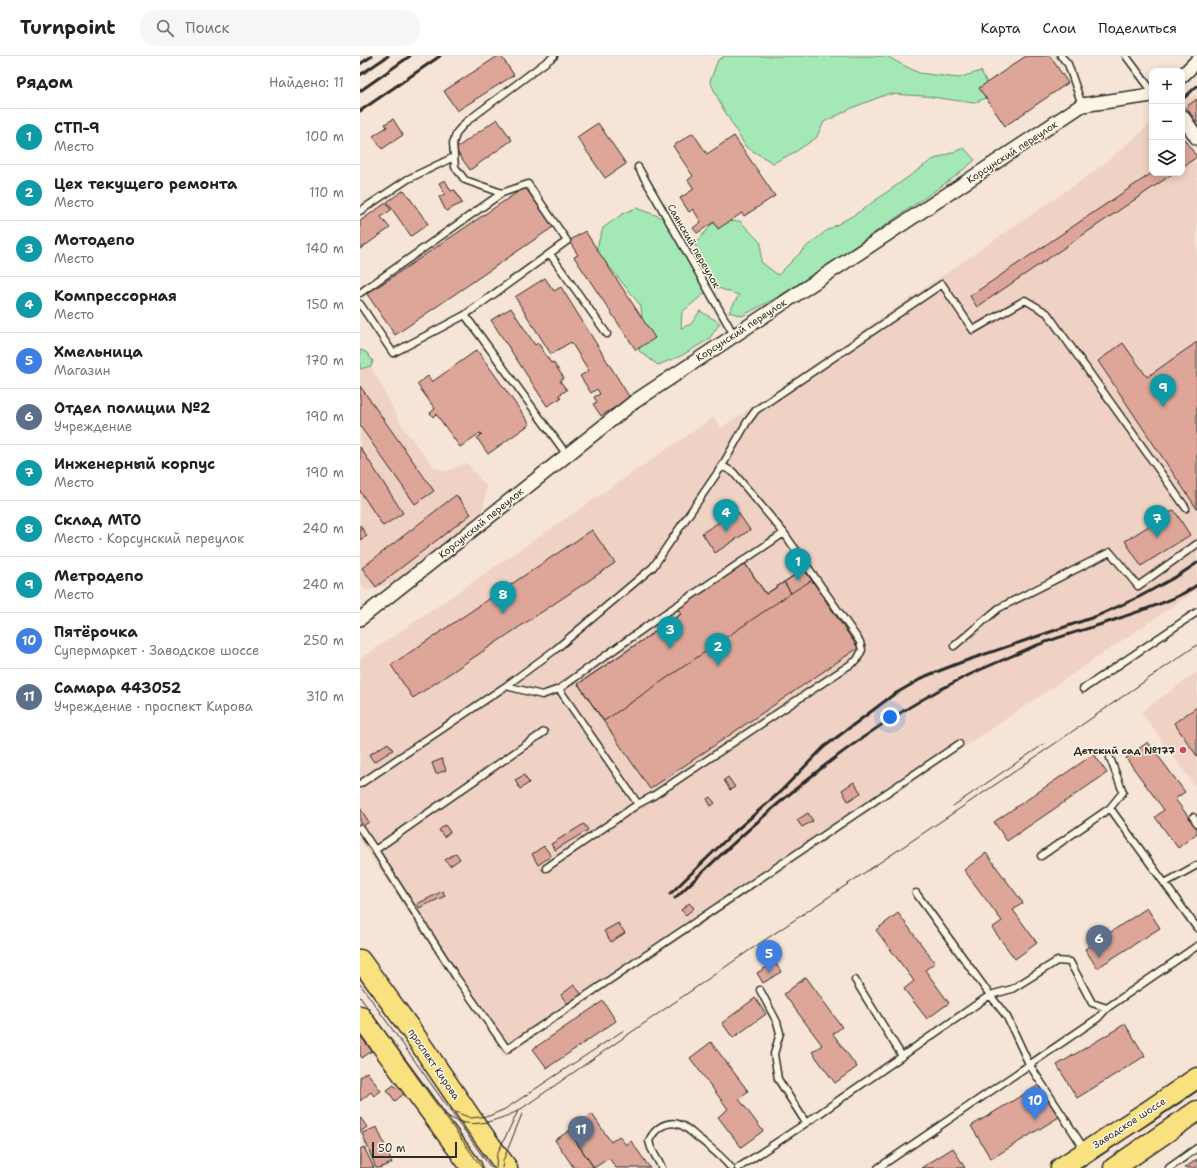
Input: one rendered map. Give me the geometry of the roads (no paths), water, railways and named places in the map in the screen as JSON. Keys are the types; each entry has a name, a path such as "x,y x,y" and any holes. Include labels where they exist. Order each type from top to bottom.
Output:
{"main road":[{"name":"проспект Кирова","path":"360,960 411,1030 507,1168"},
{"path":"360,1016 472,1168"},
{"name":"Заводское шоссе","path":"1061,1168 1197,1078"},
{"path":"1114,1168 1197,1111"}],"street":[{"path":"1185,73 1197,61"},
{"name":"Корсунский переулок","path":"361,614 634,402 1082,105 1149,95"},
{"path":"1185,120 1197,138"}],"lane":[{"path":"502,193 465,180 455,167 453,143 456,132 466,122 554,56"},
{"path":"1061,56 1068,64 1082,105"},
{"path":"1126,56 1149,87"},
{"path":"360,211 408,179 454,156"},
{"name":"Саянский переулок","path":"638,166 734,336"},
{"path":"360,293 502,193 528,184 567,241 465,315 393,353 360,304"},
{"path":"550,254 607,334"},
{"path":"360,784 506,686 556,649 653,567 722,466 747,422 756,410 942,284 973,330 1025,300 1047,313 1186,508"},
{"path":"465,315 567,455"},
{"path":"546,868 638,804 653,796 857,660 862,650 860,642 784,533 733,472 722,466"},
{"path":"506,686 542,696 558,689 657,619 784,533"},
{"path":"954,646 999,608 1110,552 1138,586 1197,544"},
{"path":"1083,689 1197,612"},
{"path":"558,689 638,804"},
{"path":"375,850 544,732"},
{"path":"360,828 456,977 507,1049 959,744"},
{"path":"1041,856 1110,808 1123,792 1110,758"},
{"path":"1110,808 1197,928"},
{"path":"1193,817 1197,823"},
{"path":"1165,884 1197,865"},
{"path":"916,893 1007,1017 1029,1064 1086,1152"},
{"path":"878,1168 1098,1018 1107,1008 1197,946"},
{"path":"738,1168 806,1123 990,995 1012,989 1057,961 1070,962 1092,1003 1107,1008"},
{"path":"855,980 902,1056"},
{"path":"760,990 777,1022 780,1033 774,1054 778,1079 806,1123"},
{"path":"662,1168 651,1148 649,1141 656,1129 666,1124 682,1125 715,1150 724,1158 731,1168"},
{"path":"1169,1168 1197,1148"}],"tram line":[{"path":"444,1114 456,1120 473,1124 496,1120 518,1111 744,954 1011,774 1197,645"},
{"path":"953,806 1044,744"},
{"path":"360,984 491,1168"},
{"path":"360,997 482,1168"},
{"path":"450,1110 471,1118 489,1116 505,1109 624,1030"},
{"path":"1083,1168 1197,1090"},
{"path":"496,1168 497,1154 519,1109"},
{"path":"502,1168 503,1161 522,1114"}],"railway":[{"path":"360,64 372,56"},
{"path":"360,75 388,56"},
{"path":"360,91 410,56"},
{"path":"360,111 440,56"},
{"path":"1185,97 1197,86"},
{"path":"670,894 732,834 779,793 824,747 893,695 926,676 962,662 1097,616 1139,597 1179,575 1197,563"},
{"path":"675,898 782,800 820,770 858,741 940,689 1022,651 1160,604 1197,585"}],"place":[{"name":"Метродепо","path":"1163,407"},
{"name":"Компрессорная","path":"726,532"},
{"name":"Инженерный корпус","path":"1157,538"},
{"name":"СТП-9","path":"798,581"},
{"name":"Склад МТО","path":"503,614"},
{"name":"Мотодепо","path":"670,649"},
{"name":"Цех текущего ремонта","path":"718,666"},
{"name":"Детский сад №177","path":"1183,750"},
{"name":"Отдел полиции №2","path":"1099,958"},
{"name":"Хмельница","path":"769,973"},
{"name":"Пятёрочка","path":"1035,1120"},
{"name":"Самара 443052","path":"581,1149"}]}
